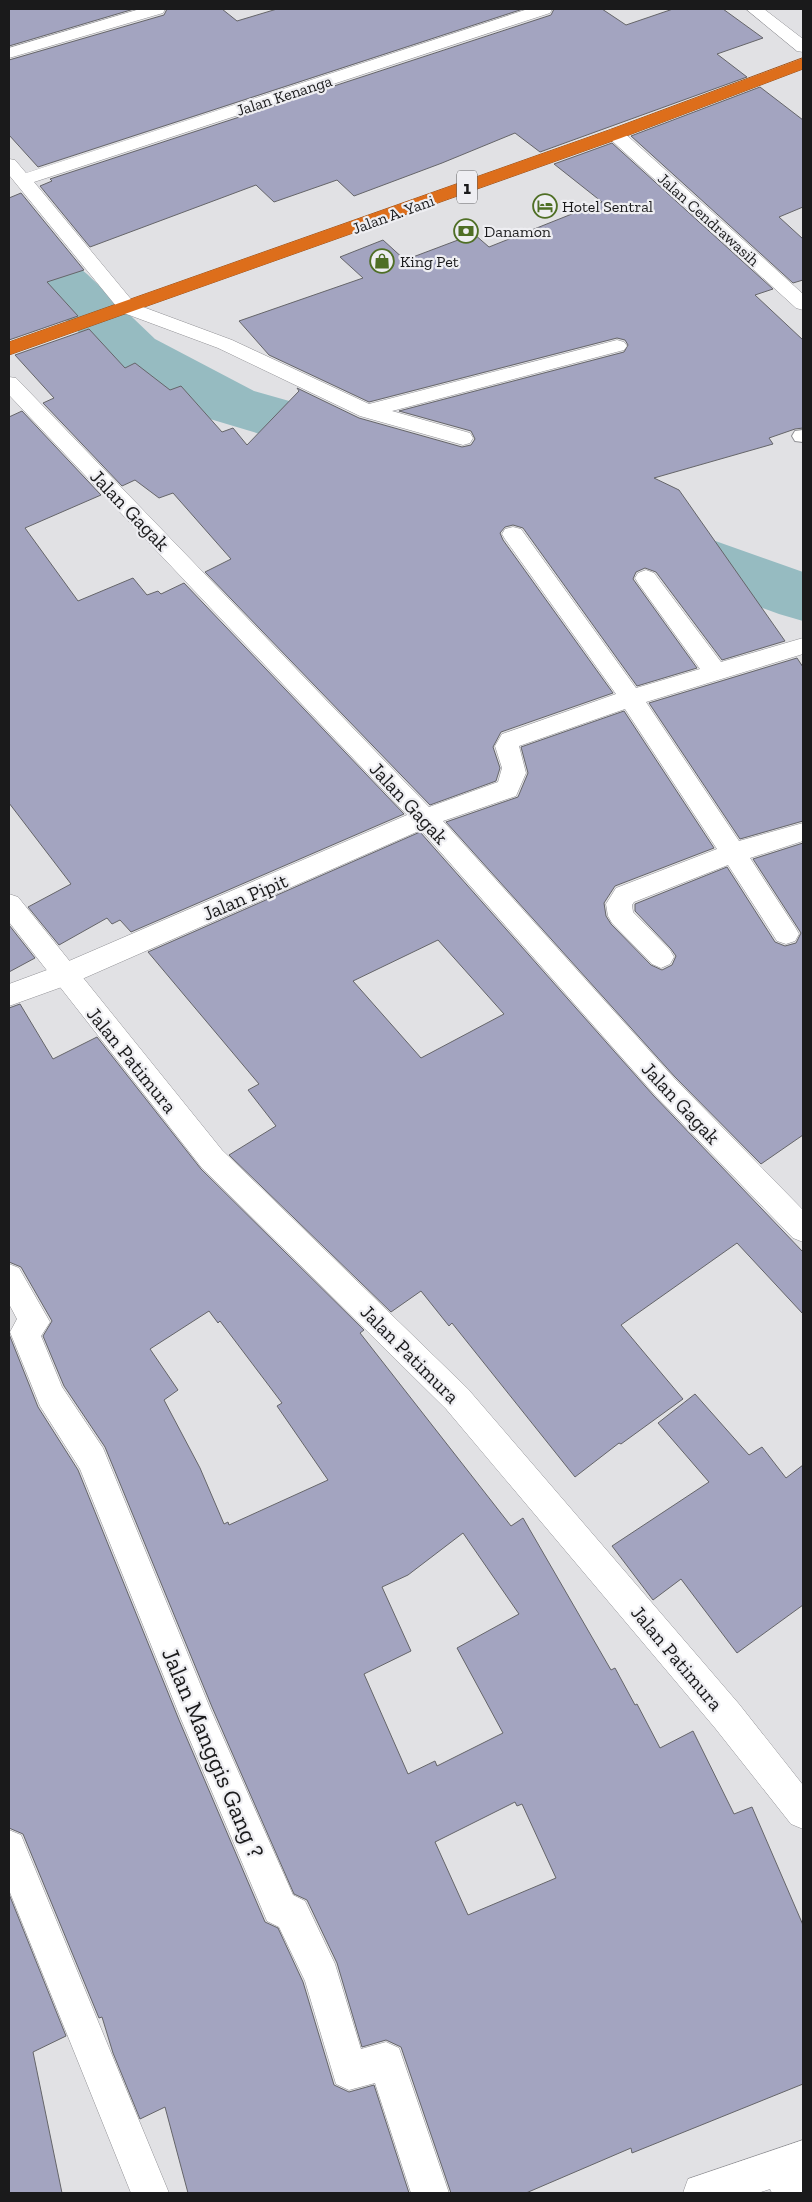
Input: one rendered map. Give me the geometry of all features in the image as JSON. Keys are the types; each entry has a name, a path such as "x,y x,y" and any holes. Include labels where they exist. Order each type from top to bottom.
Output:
{"highway":[{"name":"Jalan A. Yani","path":"9,350 615,134 803,63"}],"street":[{"path":"9,53 157,9"},
{"name":"Jalan Kenanga","path":"23,180 544,9"},
{"path":"754,9 803,46"},
{"name":"Jalan Cendrawasih","path":"615,134 803,304"},
{"path":"9,164 126,309 225,344 367,411 463,438"},
{"path":"367,411 617,346"},
{"name":"Jalan Gagak","path":"9,383 425,818 664,1086 803,1229"},
{"path":"513,534 570,610 631,698 786,934"},
{"path":"646,578 716,672"},
{"name":"Jalan Pipit","path":"9,995 64,975 425,818 507,789 514,780 516,769 507,746 510,740 631,698 803,646"},
{"path":"661,957 620,916 619,904 625,895 733,853 803,832"},
{"name":"Jalan Patimura","path":"9,904 212,1160 457,1399 727,1716 803,1812"},
{"name":"Jalan Manggis Gang ?","path":"9,1277 35,1322 25,1332 51,1396 92,1459 198,1719 280,1908 292,1914 322,1977 350,2071 386,2061 430,2193"},
{"path":"9,1847 150,2193"},
{"path":"702,2193 792,2173"}],"building":[{"path":"9,9 134,9 9,46"},
{"path":"167,9 222,9 237,21 277,9 523,9 38,167 9,135 9,60 164,15"},
{"path":"554,9 602,9 626,25 673,9 723,9 763,38 717,54 747,77 540,152 515,133 354,196 337,180 274,202 256,185 90,247 40,186 52,181 50,179 551,15"},
{"path":"760,87 803,120 803,207 779,217 803,239 803,280 793,283 631,136"},
{"path":"612,143 773,289 755,295 803,340 803,428 769,438 773,444 654,478 679,490 785,641 722,660 656,572 645,568 636,572 633,579 697,668 637,686 523,528 513,525 505,527 500,533 503,540 613,693 501,732 493,747 500,768 496,781 430,805 205,572 231,559 173,493 159,498 135,480 122,486 43,403 54,398 15,355 89,329 125,368 135,363 170,390 181,386 222,432 233,428 247,445 299,391 297,388 359,418 462,447 471,445 475,439 471,431 399,411 624,352 628,345 625,340 617,338 369,402 269,355 239,321 363,278 340,257 383,240 405,260 474,234 489,247 602,202 554,164"},
{"path":"21,193 84,270 47,282 78,316 9,340 9,198"},
{"path":"22,411 101,495 25,528 78,601 133,578 147,595 158,591 161,594 184,583 404,814 131,932 120,920 112,924 107,918 59,945 28,907 71,884 9,803 9,417"},
{"path":"797,658 803,667 803,821 740,839 649,703"},
{"path":"624,711 714,848 615,886 604,903 606,916 611,924 651,965 662,970 672,965 676,956 635,911 635,904 727,867 775,942 785,946 796,943 801,933 753,859 803,843 803,1135 761,1164 675,1077 446,822 518,797 528,773 521,747"},
{"path":"420,832 653,1095 803,1252 803,1314 737,1243 621,1325 683,1399 621,1444 619,1443 575,1477 452,1323 449,1326 421,1291 391,1312 229,1155 276,1126 248,1090 259,1084 148,952","holes":["438,940 504,1014 421,1058 353,981"]},
{"path":"9,925 35,958 9,972"},
{"path":"20,1004 53,1059 97,1037 201,1169 364,1330 360,1333 511,1526 523,1518 611,1670 615,1668 635,1705 637,1704 660,1748 693,1731 734,1814 752,1807 803,1925 803,2084 632,2153 631,2148 526,2193 451,2193 401,2047 386,2040 362,2047 337,1963 307,1900 294,1894 212,1707 105,1447 64,1386 43,1336 52,1321 21,1267 9,1262 9,1008","holes":["209,1311 218,1323 220,1321 282,1403 277,1406 328,1480 229,1525 228,1522 224,1524 200,1468 164,1400 178,1390 150,1349","463,1533 519,1614 457,1648 503,1733 437,1766 435,1761 408,1774 364,1674 411,1651 382,1587 408,1575","515,1802 517,1806 522,1804 556,1878 468,1915 435,1842"]},
{"path":"9,1334 38,1407 78,1470 179,1720 265,1922 278,1928 303,1982 334,2085 349,2092 374,2085 409,2193 188,2193 165,2107 140,2119 113,2053 102,2017 99,2018 23,1834 9,1828"},
{"path":"695,1394 749,1455 762,1447 786,1478 803,1465 803,1605 737,1653 681,1579 653,1600 612,1546 709,1482 658,1423"},
{"path":"9,1894 66,2036 33,2052 62,2193 9,2193"}],"waterway":[{"path":"9,240 66,287 134,352 232,405 386,450"},
{"path":"628,533 803,597"}],"place":[{"name":"Hotel Sentral","path":"545,206"},
{"name":"Danamon","path":"466,231"},
{"name":"King Pet","path":"382,261"}]}
